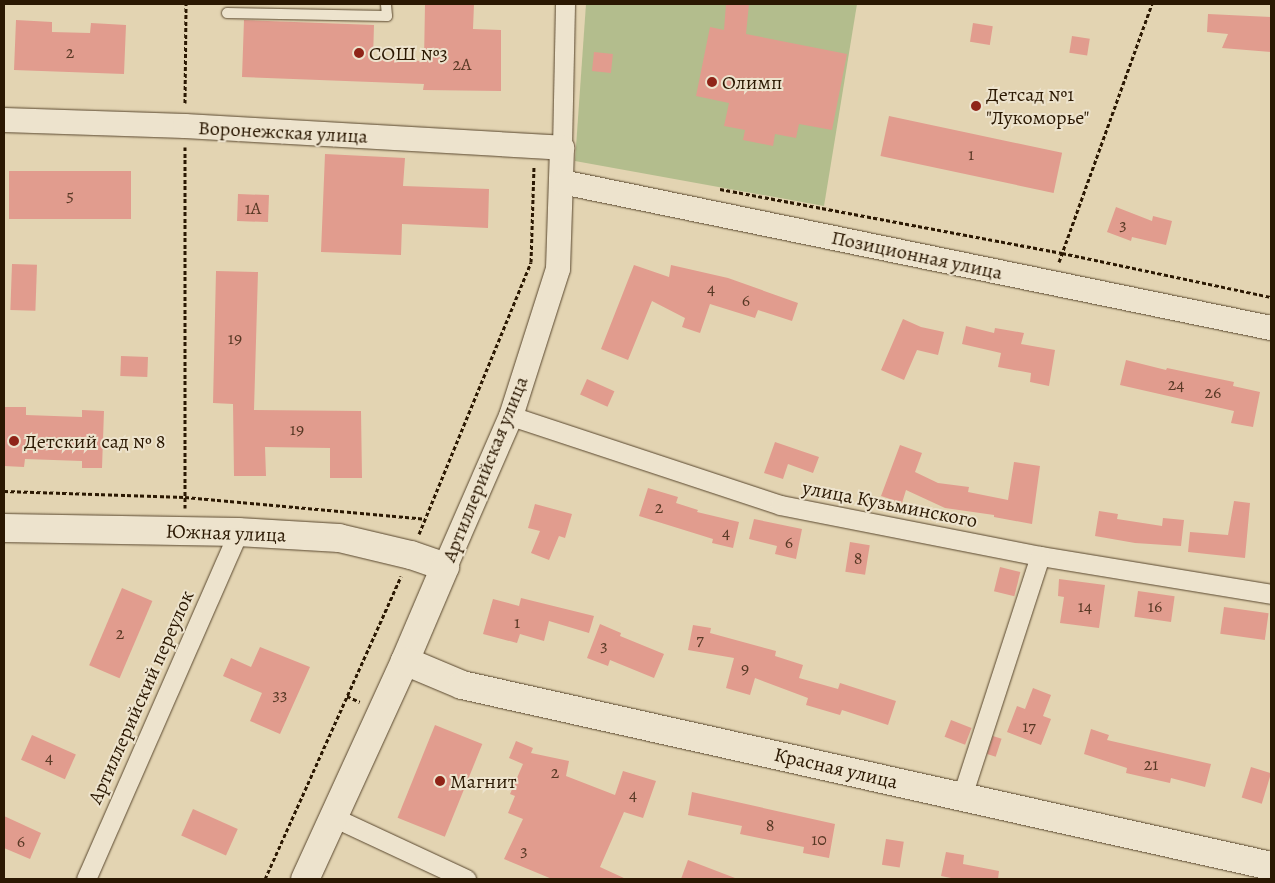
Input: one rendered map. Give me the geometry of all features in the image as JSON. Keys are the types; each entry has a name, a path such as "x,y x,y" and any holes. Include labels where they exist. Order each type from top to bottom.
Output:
{"main road":[{"name":"Южная улица","path":"4,528 238,532 339,538 411,554 445,567"},
{"name":"Артиллерийская улица","path":"305,879 405,661 445,567"},
{"name":"Красная улица","path":"405,661 462,685 1271,866"}],"street":[{"name":"Артиллерийская улица","path":"445,567 511,416 558,269 562,182 565,4"},
{"name":"Воронежская улица","path":"4,120 185,126 562,148"},
{"name":"Позиционная улица","path":"562,182 1271,328"},
{"name":"улица Кузьминского","path":"511,416 780,505 1040,556 1271,594"},
{"name":"Артиллерийский переулок","path":"86,879 238,532"},
{"path":"962,796 1040,556"},
{"path":"333,817 466,879"}],"lane":[{"path":"228,13 387,16 386,4"}],"path":[{"path":"185,531 186,4"},
{"path":"1051,283 1152,4"},
{"path":"265,879 411,554 531,262 535,146"},
{"path":"719,189 1062,253 1271,297"},
{"path":"4,491 185,497 425,519"}],"green space":[{"name":"Олимп","path":"586,4 857,4 824,206 575,161"}],"building":[{"path":"425,4 474,4 473,29 501,30 501,91 423,90 424,84 242,77 244,20 374,25 373,59 424,61"},
{"path":"726,4 749,4 746,34 847,54 832,130 799,124 796,138 775,134 773,146 743,140 745,130 724,126 729,103 696,96 710,27 724,30"},
{"path":"1208,14 1271,17 1271,52 1222,48 1228,34 1207,32"},
{"path":"16,20 52,22 52,32 90,33 91,23 126,25 124,74 14,70"},
{"path":"973,23 993,26 990,45 970,42"},
{"path":"1072,36 1090,39 1087,56 1069,53"},
{"path":"594,52 613,54 611,73 592,71"},
{"path":"889,116 1062,153 1054,193 880,156"},
{"path":"325,154 405,158 403,186 489,189 488,228 402,224 401,255 321,252"},
{"path":"9,171 131,171 131,219 9,219"},
{"path":"238,194 269,195 268,222 237,221"},
{"path":"1116,207 1152,221 1153,216 1172,221 1166,245 1132,237 1131,241 1107,232"},
{"path":"12,264 37,265 35,311 10,310"},
{"path":"634,265 669,277 671,265 728,278 798,303 792,321 758,310 755,318 710,304 700,333 682,327 685,318 652,301 628,360 601,349"},
{"path":"216,271 258,272 254,410 361,411 362,478 330,478 330,448 265,447 266,476 234,476 233,404 213,403"},
{"path":"903,319 921,327 944,332 938,355 917,350 904,380 881,370"},
{"path":"966,326 994,333 995,328 1024,333 1021,344 1055,350 1049,386 1030,382 1031,373 998,367 1001,353 962,344"},
{"path":"121,356 148,357 147,377 120,376"},
{"path":"1126,360 1166,370 1167,368 1234,382 1233,386 1260,392 1253,427 1231,423 1234,411 1120,385"},
{"path":"587,379 614,391 607,407 580,395"},
{"path":"4,407 26,407 26,415 82,417 82,410 104,411 102,468 82,468 82,461 25,459 24,467 4,466"},
{"path":"775,442 819,457 813,473 788,464 783,479 764,473"},
{"path":"900,445 922,453 915,472 938,483 969,487 968,492 1008,500 1014,462 1040,466 1032,524 994,517 994,515 945,508 906,490 902,503 881,496"},
{"path":"648,488 678,497 676,503 698,510 697,512 739,522 733,548 712,543 713,539 639,516"},
{"path":"1234,501 1250,503 1245,558 1188,552 1190,532 1228,535"},
{"path":"535,504 572,514 565,538 559,536 549,560 531,553 540,531 528,528"},
{"path":"1099,511 1118,514 1117,519 1162,526 1163,518 1184,520 1181,546 1135,543 1095,536"},
{"path":"754,519 802,529 796,559 775,554 777,546 749,539"},
{"path":"850,542 870,545 865,575 845,572"},
{"path":"1000,567 1020,572 1014,596 994,591"},
{"path":"1059,579 1105,585 1099,628 1060,623 1064,597 1058,596"},
{"path":"122,588 152,601 120,678 89,665"},
{"path":"1138,591 1175,596 1171,622 1134,617"},
{"path":"521,598 594,616 589,633 549,621 544,641 520,634 517,643 483,634 493,599 519,606"},
{"path":"1224,607 1269,613 1265,640 1220,634"},
{"path":"600,624 621,633 620,636 664,654 654,678 610,660 608,666 587,658"},
{"path":"693,625 711,628 710,633 776,651 775,656 803,665 799,678 838,689 840,683 896,701 888,725 842,710 840,715 806,705 808,698 755,678 750,695 726,688 734,658 688,650"},
{"path":"260,647 310,667 280,734 250,721 262,693 223,676 231,658 251,667"},
{"path":"1033,688 1051,695 1043,716 1051,719 1041,745 1007,732 1017,706 1025,709"},
{"path":"951,720 972,728 965,745 945,737"},
{"name":"Магнит","path":"435,725 482,744 445,837 398,818"},
{"path":"1091,729 1109,735 1107,740 1211,764 1205,787 1171,778 1170,783 1126,773 1127,768 1084,754"},
{"path":"32,735 76,755 65,779 21,760"},
{"path":"993,736 1002,739 996,757 987,754"},
{"path":"516,741 533,748 531,753 569,761 566,776 615,795 623,771 656,781 643,818 624,812 600,867 626,879 552,879 504,859 523,819 508,813 515,796 510,794 523,764 509,758"},
{"path":"1251,767 1271,773 1262,804 1242,798"},
{"path":"692,792 835,824 829,858 803,853 804,847 740,834 742,826 688,815"},
{"path":"193,809 238,829 226,855 181,835"},
{"path":"4,816 41,833 30,859 4,848"},
{"path":"886,839 904,842 900,867 882,865"},
{"path":"946,852 964,855 963,864 999,871 998,879 956,879 941,876"},
{"path":"688,860 735,878 735,879 681,879"}],"place":[{"name":"СОШ №3","path":"359,53"},
{"name":"Олимп","path":"712,82"},
{"name":"Детсад №1 \"Лукоморье\"","path":"976,106"},
{"name":"Детский сад № 8","path":"14,441"},
{"name":"Магнит","path":"440,781"}]}
